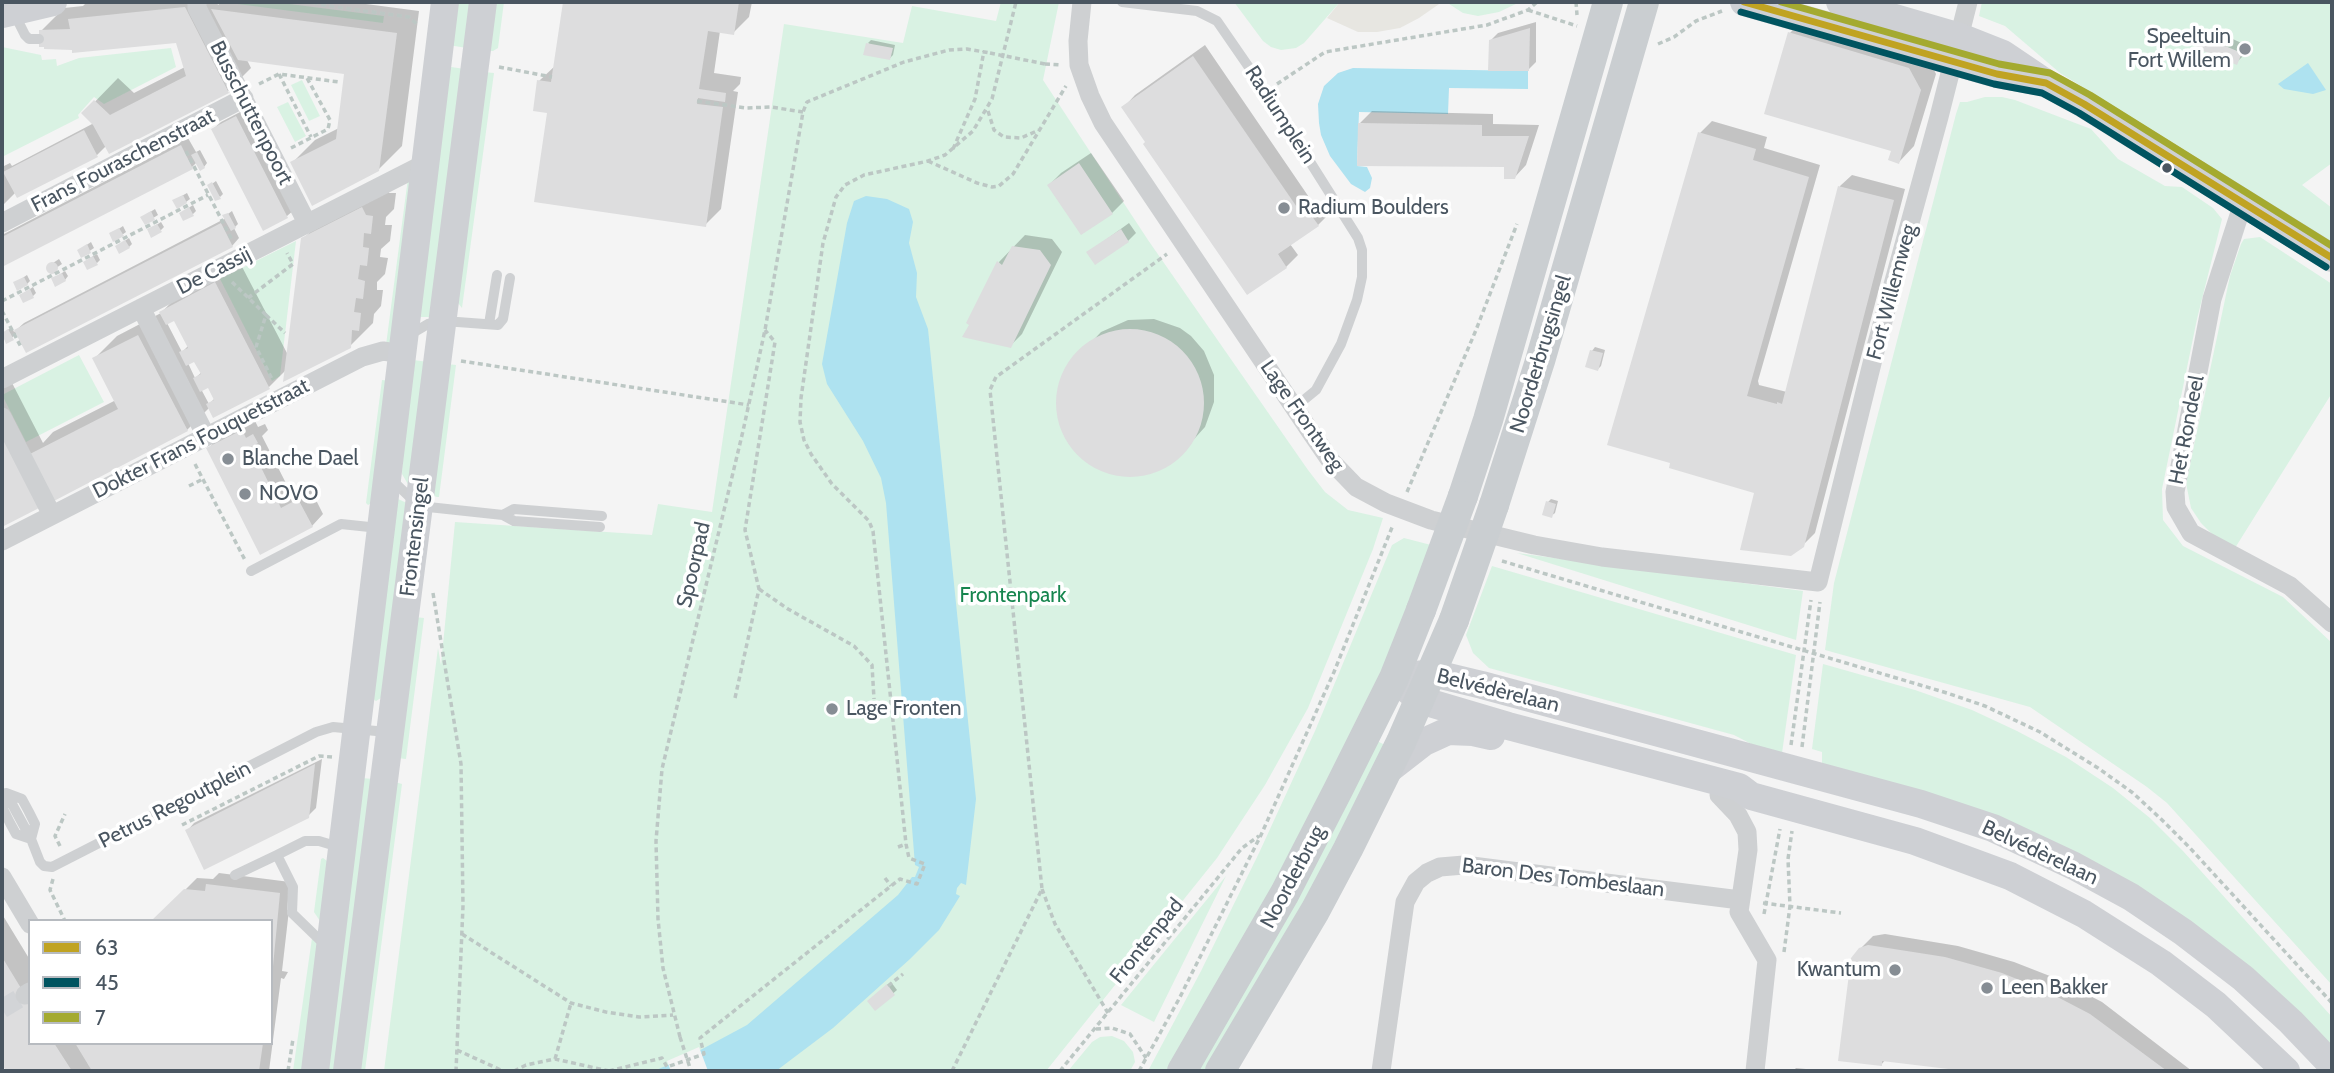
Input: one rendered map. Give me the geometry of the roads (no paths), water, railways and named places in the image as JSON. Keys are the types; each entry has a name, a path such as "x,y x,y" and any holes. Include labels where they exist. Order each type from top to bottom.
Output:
{"main road":[{"path":"9,9 53,2"},
{"name":"Frontensingel","path":"315,1071 343,849 346,728 382,528 445,2"},
{"name":"Frontensingel","path":"348,1071 483,2"},
{"name":"Noorderbrugsingel","path":"1394,678 1463,496 1608,2"},
{"name":"Noorderbrugsingel","path":"1426,686 1454,620 1494,505 1544,348 1644,2"},
{"path":"1744,2 1957,49"},
{"path":"1840,2 1957,49 1997,74 2046,83 2332,258"},
{"name":"Belvédèrelaan","path":"1394,678 1922,804 2022,841 2131,897 2183,932 2244,978 2332,1065"},
{"name":"Noorderbrug","path":"1182,1071 1286,892 1394,678"},
{"name":"Belvédèrelaan","path":"1426,686 1507,726 1739,787 1751,796 1953,853 2010,876 2056,898 2110,930 2188,983 2216,1005 2286,1071"},
{"name":"Noorderbrug","path":"1220,1071 1315,911 1388,770 1426,686"},
{"path":"1388,770 1439,734 1458,730 1504,738 1719,795 1735,798 1751,796"}],"street":[{"name":"Busschuttenpoort","path":"197,2 197,8 251,92 307,223"},
{"name":"Lage Frontweg","path":"1082,2 1078,41 1079,65 1103,122 1294,408 1343,475 1366,493 1431,520 1534,545 1602,557 1818,582"},
{"name":"Fort Willemweg","path":"1818,582 1877,343 1968,2"},
{"name":"Frans Fouraschenstraat","path":"2,223 251,92"},
{"name":"De Cassij","path":"2,379 426,163"},
{"name":"Het Rondeel","path":"2243,202 2212,299 2175,492 2176,507 2191,533 2290,586 2332,623"},
{"path":"141,308 206,436"},
{"name":"Dokter Frans Fouquetstraat","path":"2,541 372,353 404,346"},
{"path":"2,417 52,515"},
{"path":"1719,795 1738,815 1747,832 1748,850 1740,916 1767,960 1755,1071"},
{"name":"Baron Des Tombeslaan","path":"1381,1071 1405,902 1416,883 1427,873 1440,867 1464,865 1740,900"},
{"path":"2,877 28,921"}],"lane":[{"name":"Radiumplein","path":"1122,2 1197,11 1217,21 1352,226 1362,250 1362,277 1357,300 1341,344 1316,390 1294,408"},
{"path":"9,9 24,35 39,39"},
{"path":"489,324 497,275"},
{"path":"404,346 416,329 428,324 444,321 498,324 503,319 510,278"},
{"path":"389,474 399,489 419,506 503,515 514,521 600,527"},
{"path":"503,515 514,509 602,516"},
{"path":"251,571 341,524 382,528"},
{"path":"346,728 391,732"},
{"name":"Petrus Regoutplein","path":"31,839 40,862 48,867 58,866 316,732 346,728"},
{"path":"6,793 22,799 36,824 31,839 16,834 2,809 6,793"},
{"path":"235,875 304,841 319,841 343,849"},
{"path":"277,855 293,887 292,913 330,950"}],"water":[{"path":"2308,63 2326,90 2313,94 2284,89 2278,84"},
{"path":"1353,68 1528,71 1528,89 1449,88 1448,114 1359,112 1357,166 1367,167 1372,178 1370,188 1365,192 1351,184 1330,156 1319,123 1318,104 1324,86 1338,73"},
{"path":"866,196 887,199 909,209 913,222 909,243 917,273 916,297 928,329 976,799 966,885 961,883 957,888 956,894 960,896 939,930 910,959 833,1028 776,1071 654,1071 747,1025 898,895 912,877 915,877 919,867 915,865 886,503 881,478 863,441 827,384 822,364 847,223 854,201"}],"tunnel":[{"path":"2,1009 25,995"}],"place":[{"name":"Speeltuin Fort Willem","path":"2245,49"},
{"name":"Radium Boulders","path":"1284,208"},
{"name":"Blanche Dael","path":"228,459"},
{"name":"NOVO","path":"245,494"},
{"name":"Lage Fronten","path":"832,709"},
{"name":"Kwantum","path":"1895,970"},
{"name":"Leen Bakker","path":"1987,988"}],"park label":[{"name":"Frontenpark","path":"1013,596"}]}
